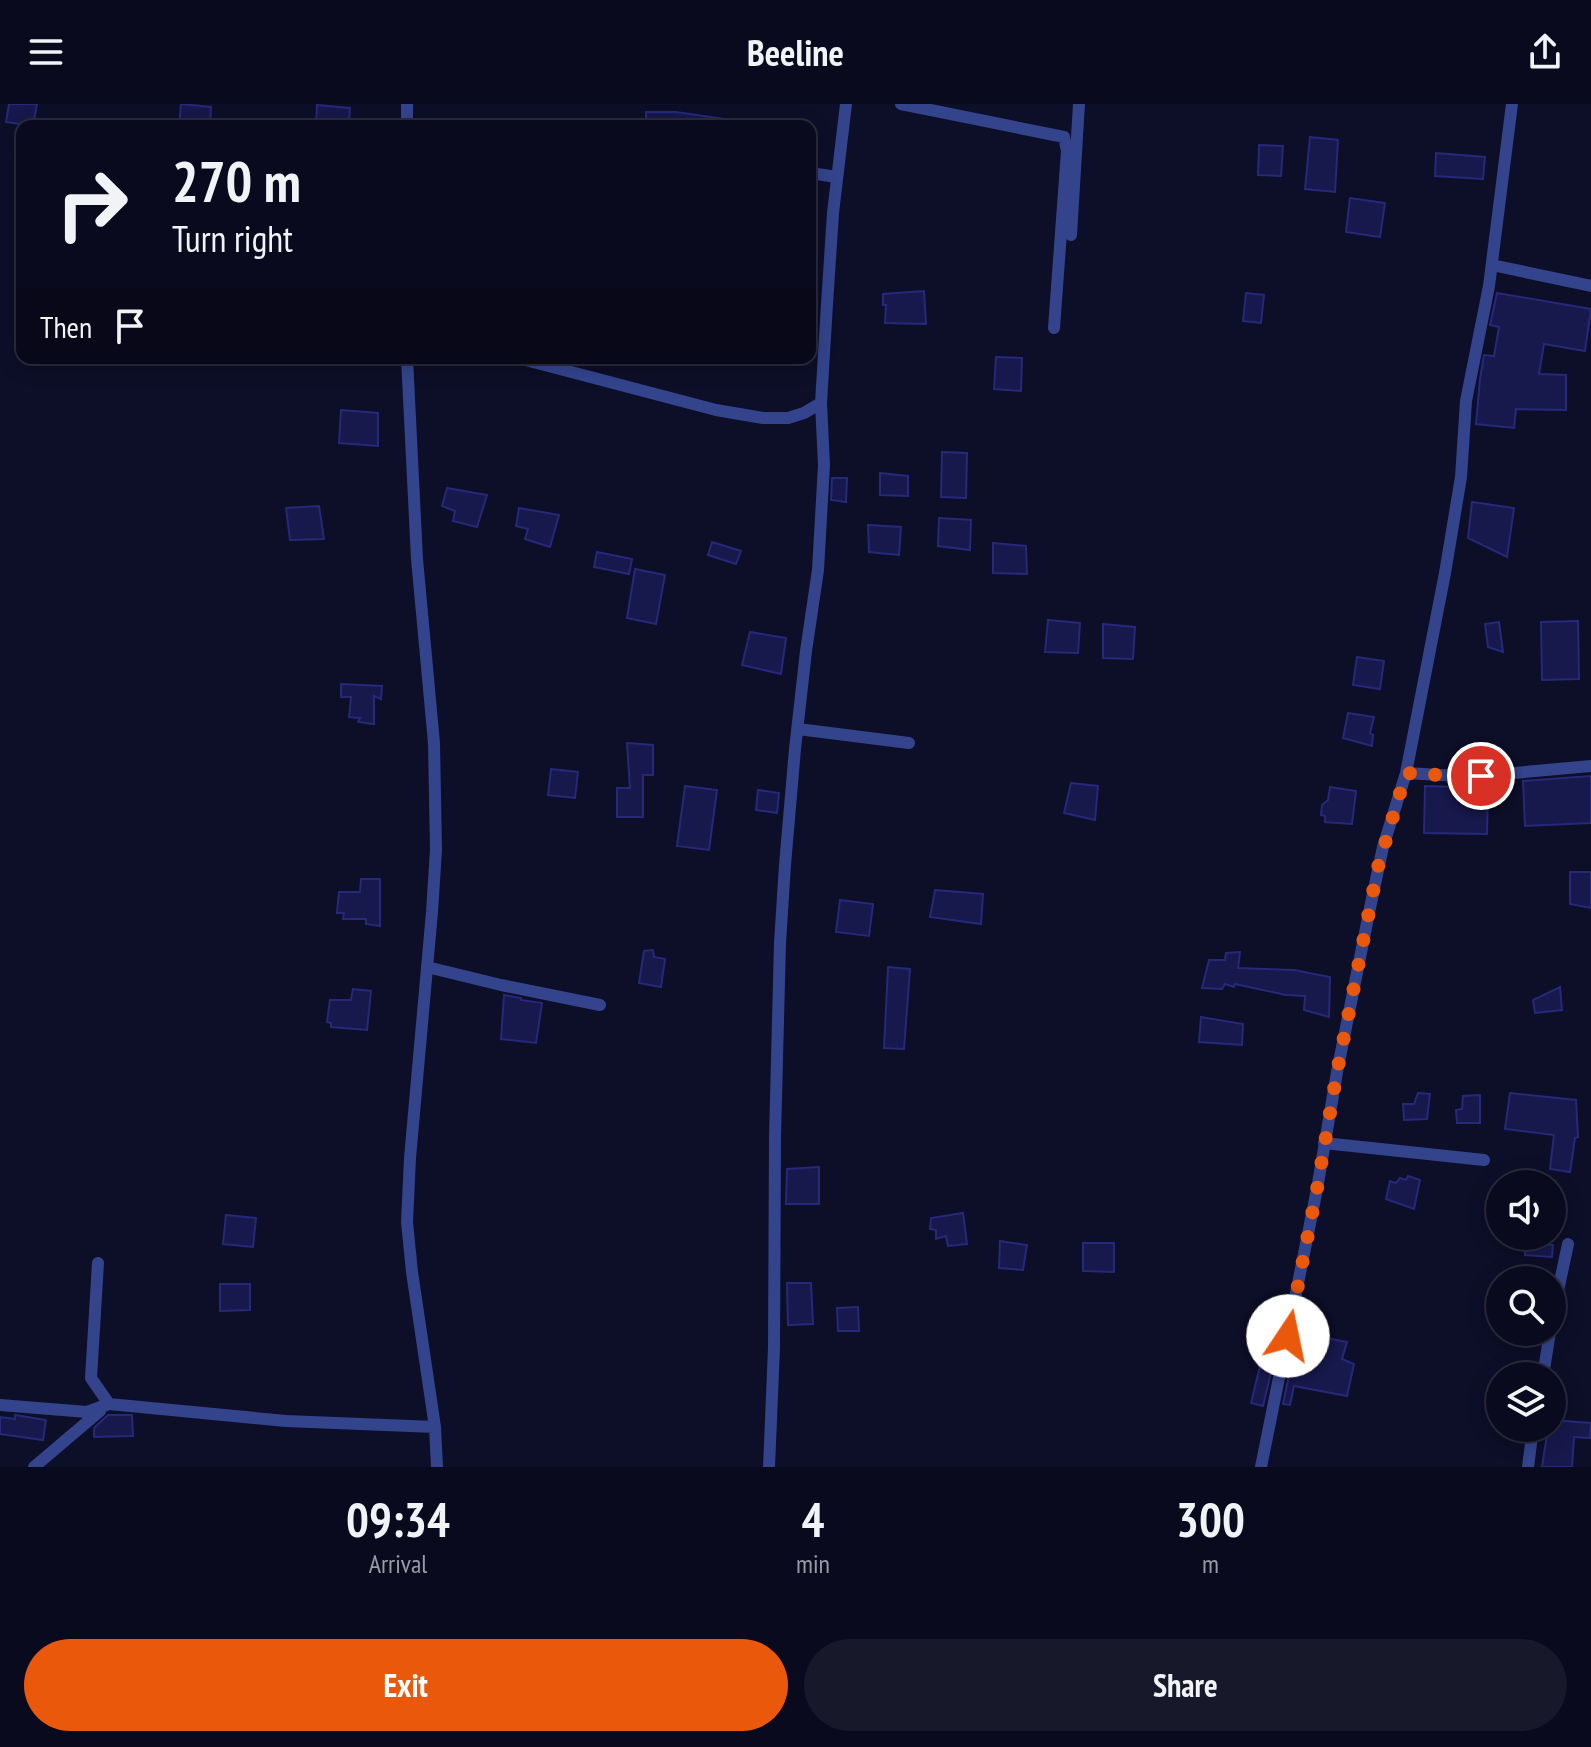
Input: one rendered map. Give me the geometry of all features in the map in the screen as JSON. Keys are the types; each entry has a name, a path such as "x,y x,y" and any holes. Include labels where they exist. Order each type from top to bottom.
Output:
{"street":[{"path":"769,1467 774,1348 780,943 798,729 818,570 824,465 821,403 833,213 846,104"},
{"path":"901,104 1064,137 1067,151 1054,328"},
{"path":"1071,235 1079,104"},
{"path":"1261,1467 1378,867 1406,773 1456,512 1466,401 1492,265 1512,104"},
{"path":"816,174 837,177"},
{"path":"1492,265 1591,286"},
{"path":"407,364 416,547 434,743 436,850 407,1222 435,1427 437,1467"},
{"path":"541,364 716,410 763,418 788,418 821,403"},
{"path":"798,729 909,743"},
{"path":"1406,773 1481,776 1591,766"},
{"path":"427,967 600,1005"},
{"path":"1324,1143 1484,1160"},
{"path":"1563,1266 1568,1244"},
{"path":"98,1263 91,1378 109,1404"},
{"path":"0,1405 87,1412 109,1404 286,1421 435,1427"},
{"path":"34,1467 109,1404"},
{"path":"1528,1467 1531,1442"}],"building":[{"path":"9,104 37,104 34,120 6,122"},
{"path":"181,104 211,107 210,120 180,120"},
{"path":"317,105 350,108 349,120 316,120"},
{"path":"646,112 676,112 725,119 725,120 646,120"},
{"path":"1310,137 1338,140 1335,192 1305,189"},
{"path":"1259,145 1283,146 1281,176 1258,175"},
{"path":"1436,153 1485,157 1483,179 1435,176"},
{"path":"1350,198 1385,203 1380,237 1346,232"},
{"path":"924,291 926,324 885,323 883,294"},
{"path":"1246,293 1264,295 1261,323 1243,321"},
{"path":"1497,293 1591,309 1585,351 1544,344 1539,374 1566,375 1566,410 1516,409 1514,428 1476,424 1484,355 1494,356 1499,327 1490,325"},
{"path":"996,357 1022,358 1021,391 994,389"},
{"path":"341,410 378,413 378,446 339,443"},
{"path":"942,452 967,453 966,498 941,497"},
{"path":"880,473 908,476 908,496 880,495"},
{"path":"832,478 847,478 846,502 831,500"},
{"path":"447,488 487,495 477,527 453,521 455,511 442,506"},
{"path":"1472,502 1514,508 1507,557 1468,538"},
{"path":"319,506 324,539 290,540 286,508"},
{"path":"519,508 559,515 550,547 525,539 528,529 516,526"},
{"path":"939,518 971,520 970,550 938,546"},
{"path":"868,525 901,527 899,555 869,552"},
{"path":"712,542 741,551 736,564 708,555"},
{"path":"993,543 1026,546 1027,574 993,573"},
{"path":"597,552 632,559 629,574 594,567"},
{"path":"635,569 665,575 656,624 627,618"},
{"path":"1048,620 1080,623 1078,653 1045,652"},
{"path":"1578,621 1579,679 1542,680 1541,622"},
{"path":"1499,622 1503,652 1488,647 1485,624"},
{"path":"1103,624 1135,627 1133,659 1103,658"},
{"path":"750,632 786,638 781,674 742,665"},
{"path":"1357,657 1384,661 1380,689 1353,685"},
{"path":"341,684 382,686 381,699 374,696 374,724 349,717 351,697 341,697"},
{"path":"1348,713 1374,717 1370,733 1373,735 1372,746 1343,738"},
{"path":"627,743 653,745 653,775 643,775 643,817 617,817 617,788 630,788"},
{"path":"551,769 578,772 575,798 548,795"},
{"path":"1591,776 1591,823 1525,826 1523,781"},
{"path":"1071,783 1098,786 1095,820 1064,813"},
{"path":"685,786 717,790 709,850 677,846"},
{"path":"1425,786 1488,788 1487,834 1424,833"},
{"path":"1330,787 1356,791 1352,824 1325,822 1325,816 1321,815 1322,805 1328,800"},
{"path":"758,790 779,793 777,813 756,810"},
{"path":"1570,872 1591,872 1591,908 1570,904"},
{"path":"361,879 380,879 380,926 366,924 366,919 343,919 344,913 337,913 339,892 360,892"},
{"path":"935,890 983,894 981,924 930,917"},
{"path":"840,900 873,904 869,936 836,932"},
{"path":"653,950 654,957 665,959 661,987 639,983 644,951"},
{"path":"1240,952 1238,968 1294,970 1330,977 1329,1017 1304,1010 1305,996 1235,984 1234,987 1225,984 1222,989 1202,988 1209,960 1225,960 1226,953"},
{"path":"888,967 910,969 904,1049 884,1048"},
{"path":"1560,987 1562,1010 1535,1013 1533,1000"},
{"path":"353,989 371,991 367,1030 331,1027 331,1023 327,1022 330,1000 351,1000"},
{"path":"504,995 542,1003 536,1043 501,1039"},
{"path":"1201,1017 1243,1024 1242,1045 1199,1042"},
{"path":"1418,1093 1430,1094 1427,1119 1404,1120 1403,1104 1414,1104"},
{"path":"1510,1093 1576,1100 1578,1137 1575,1138 1570,1172 1550,1169 1554,1135 1505,1129"},
{"path":"1480,1095 1480,1123 1457,1123 1456,1110 1462,1109 1463,1096"},
{"path":"819,1167 819,1204 786,1204 787,1169"},
{"path":"1408,1176 1420,1180 1414,1209 1386,1199 1390,1181 1396,1183 1400,1178 1406,1180"},
{"path":"963,1213 967,1244 948,1246 946,1236 936,1239 936,1230 930,1229 931,1218"},
{"path":"226,1215 256,1218 253,1247 223,1244"},
{"path":"1000,1241 1027,1245 1023,1270 999,1268"},
{"path":"1083,1243 1114,1243 1114,1272 1083,1271"},
{"path":"1525,1250 1553,1250 1552,1257 1525,1255"},
{"path":"787,1283 811,1283 813,1324 788,1325"},
{"path":"220,1284 250,1284 250,1310 220,1311"},
{"path":"858,1307 859,1331 838,1331 837,1308"},
{"path":"1316,1336 1347,1342 1342,1359 1354,1364 1347,1396 1294,1386 1290,1405 1283,1404 1293,1356 1311,1359"},
{"path":"1260,1366 1272,1368 1263,1406 1251,1403"},
{"path":"15,1415 46,1420 43,1440 0,1434 0,1417 15,1419"},
{"path":"108,1415 132,1415 133,1436 94,1437 94,1428"},
{"path":"1566,1421 1591,1423 1590,1438 1574,1437 1572,1467 1542,1467 1546,1442 1566,1442"}],"route":[{"path":"1288,1336 1378,867 1406,773 1481,776"}]}
